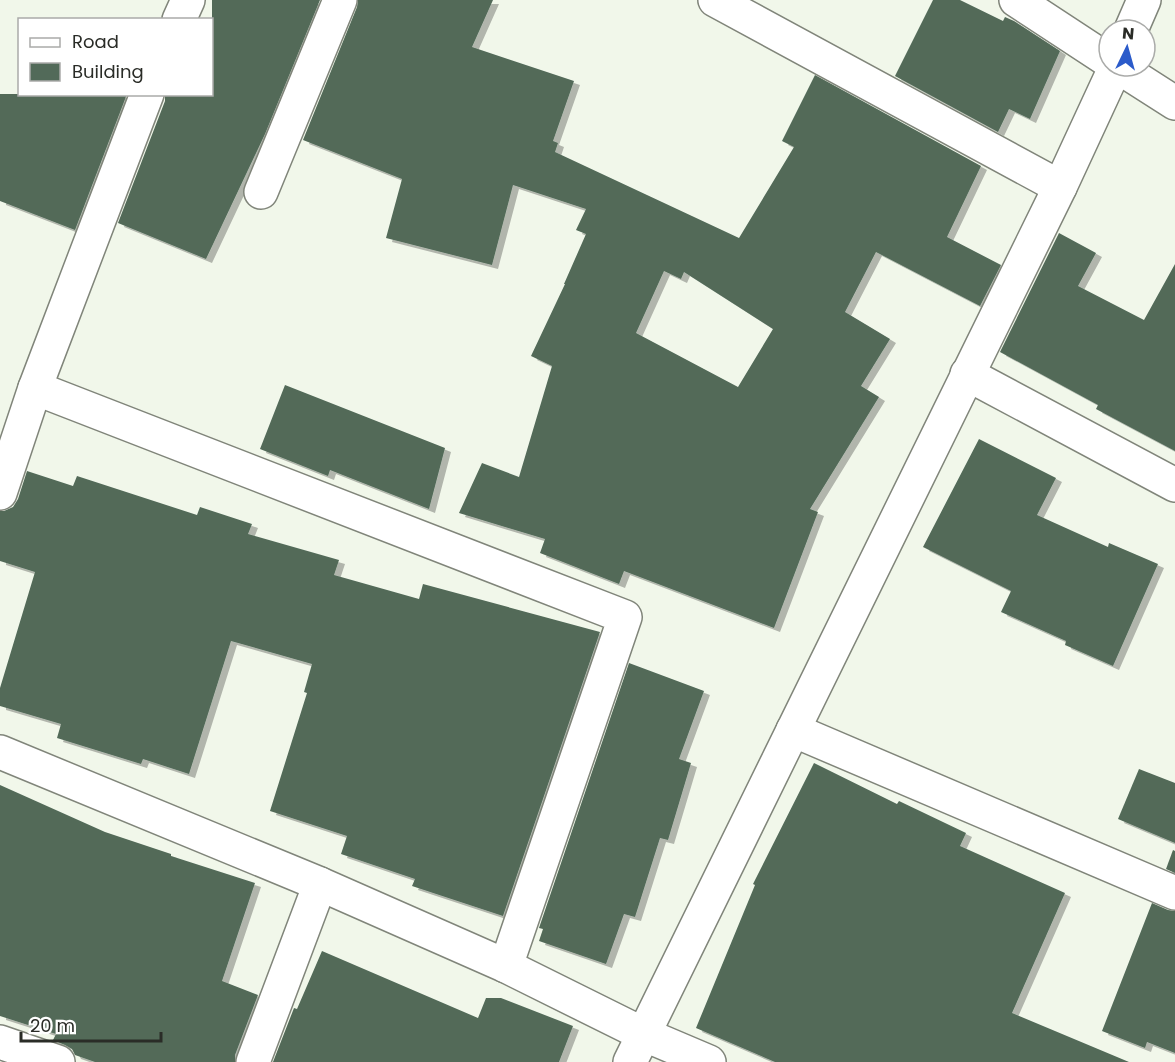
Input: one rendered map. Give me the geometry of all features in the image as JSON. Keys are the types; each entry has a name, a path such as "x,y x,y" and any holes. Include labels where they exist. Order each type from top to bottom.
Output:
{"street":[{"path":"180,18 188,0"},
{"path":"261,192 340,0"},
{"path":"715,0 1060,187"},
{"path":"1016,0 1097,53"},
{"path":"1136,18 1144,0"},
{"path":"636,1048 1060,187 1110,78"},
{"path":"1135,78 1175,103"},
{"path":"0,493 35,388 146,96"},
{"path":"967,374 1175,485"},
{"path":"35,388 625,617 506,966"},
{"path":"793,730 1175,893"},
{"path":"0,752 320,885 506,966 636,1048 709,1062"},
{"path":"253,1062 320,885"},
{"path":"0,1042 58,1062"}],"building":[{"path":"212,0 320,0 265,134 206,259 118,223 165,96 213,96"},
{"path":"358,0 493,0 472,47 574,81 553,141 558,143 555,152 739,238 794,147 782,141 815,75 981,166 947,237 1001,265 980,306 876,252 845,312 890,339 861,386 879,397 810,509 818,512 774,628 624,571 619,584 540,553 545,539 459,513 482,463 519,477 552,366 531,356 586,234 576,230 586,209 513,185 492,265 386,238 402,179 303,140","holes":["664,271 681,279 684,272 773,329 738,387 636,333"]},
{"path":"933,0 960,0 1003,21 1005,17 1060,51 1030,119 1009,109 998,132 895,76"},
{"path":"0,94 126,96 75,230 0,201"},
{"path":"1059,233 1096,253 1078,286 1144,320 1175,264 1175,451 1096,409 1098,405 1000,352"},
{"path":"285,385 445,448 429,509 330,470 328,476 260,449"},
{"path":"979,439 1056,478 1037,515 1108,547 1109,543 1158,564 1113,666 1065,645 1066,641 1001,612 1011,591 923,547"},
{"path":"27,471 73,486 77,476 197,515 200,507 252,524 248,534 339,560 334,575 419,599 423,584 600,632 503,916 412,886 415,879 341,854 347,836 270,811 307,693 304,692 312,664 231,641 189,774 143,759 141,764 57,738 61,724 0,706 0,688 35,572 0,561 0,511 13,507"},
{"path":"629,663 704,691 679,759 691,763 668,840 660,838 635,917 624,914 606,964 539,941 543,929 539,928"},
{"path":"814,763 897,804 899,801 966,833 960,846 1065,893 1012,1013 1129,1062 775,1062 696,1028 755,885 753,884"},
{"path":"1139,769 1175,783 1175,843 1118,819"},
{"path":"0,785 105,832 255,883 222,981 258,995 235,1055 235,1062 95,1062 75,1055 72,1049 53,1040 56,1034 0,1016"},
{"path":"1173,850 1175,851 1175,873 1166,869"},
{"path":"1152,903 1175,911 1175,1053 1147,1042 1145,1048 1102,1031"},
{"path":"322,951 478,1018 486,998 501,998 573,1026 559,1062 273,1062 294,1008 297,1009"}]}
